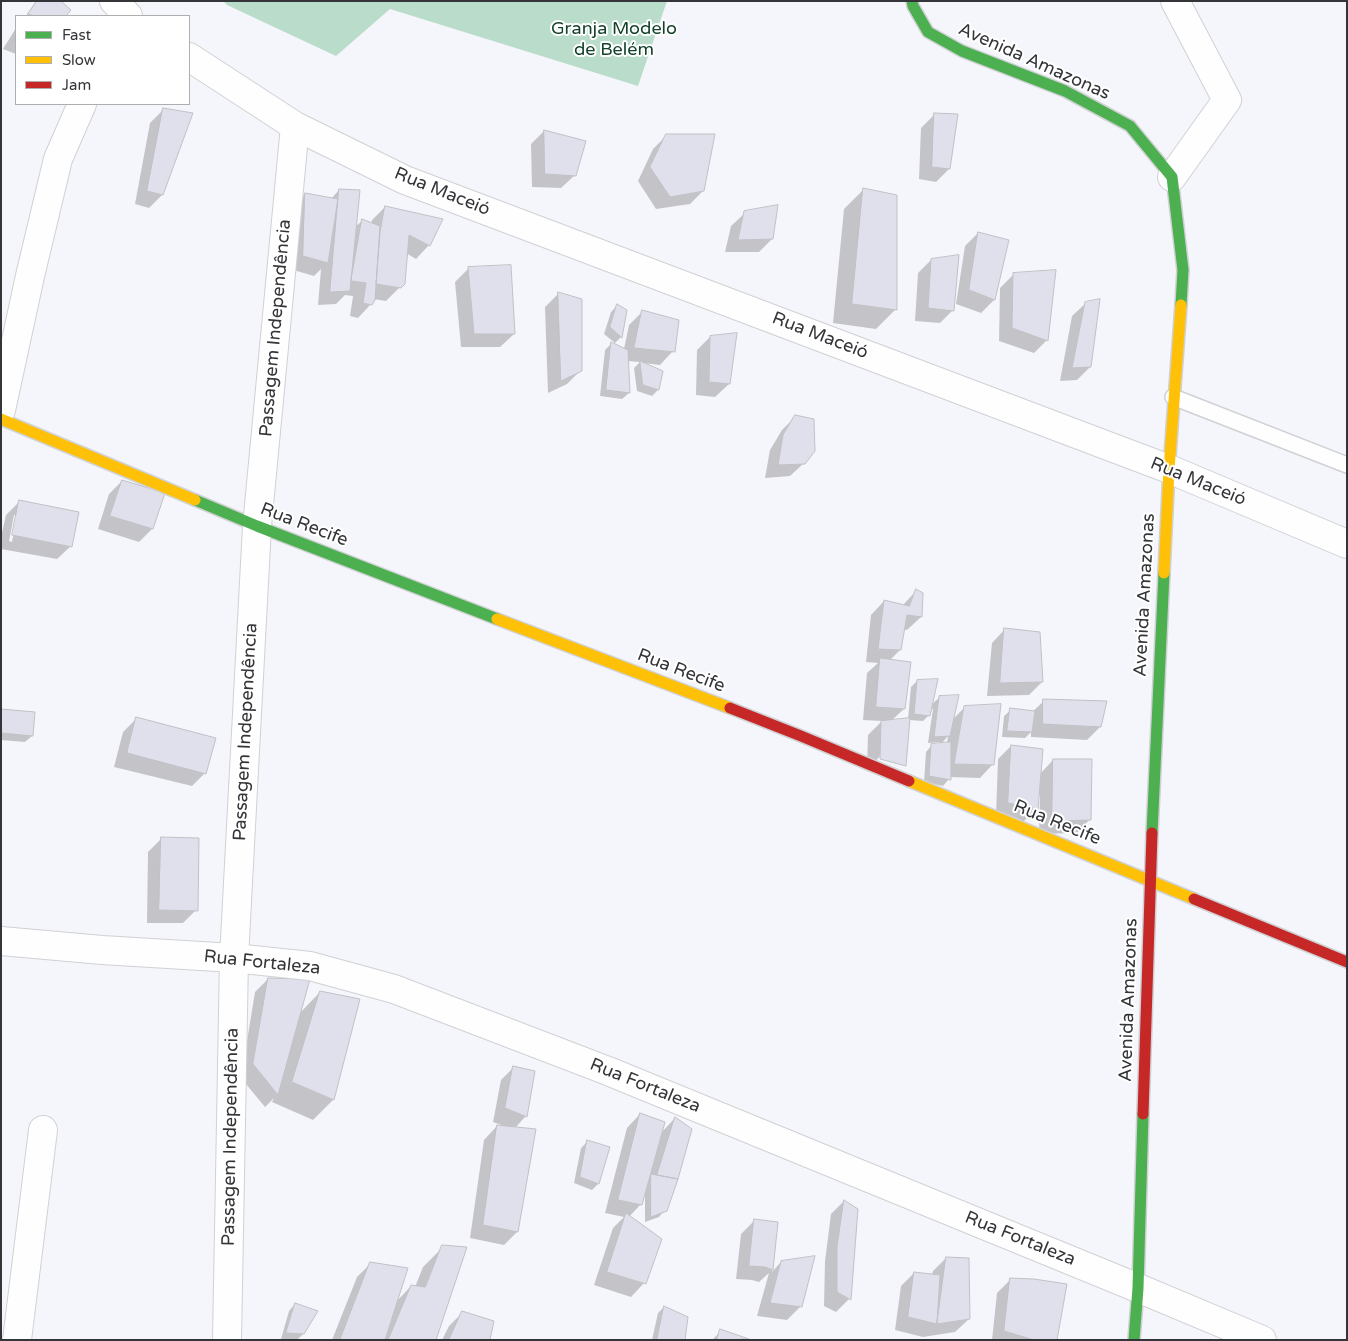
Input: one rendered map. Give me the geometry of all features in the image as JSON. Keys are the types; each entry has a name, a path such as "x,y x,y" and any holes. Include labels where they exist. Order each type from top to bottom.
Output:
{"street":[{"path":"114,1 127,15"},
{"name":"Avenida Amazonas","path":"912,1 928,32 962,50 1065,91 1130,126 1172,177 1183,270 1169,469 1150,880 1138,1288 1134,1340"},
{"path":"1172,177 1226,100 1175,1"},
{"name":"Rua Maceió","path":"190,58 295,126 405,180 1169,469 1347,544"},
{"path":"1,410 58,159 82,105"},
{"name":"Passagem Independência","path":"231,1338 234,958 256,526 295,126"},
{"name":"Rua Recife","path":"1,419 256,526 801,736 1347,962"},
{"name":"Rua Fortaleza","path":"1,941 102,950 234,958 310,966 394,989 608,1071 1262,1340"},
{"path":"17,1340 43,1130"}],"lane":[{"path":"1173,397 1347,465"}],"green space":[{"name":"Granja Modelo de Belém","path":"223,1 667,1 638,86 390,9 336,56 227,5"}],"building":[{"path":"37,1 61,1 71,10 67,15 28,14"},
{"path":"163,108 193,113 163,195 147,191"},
{"path":"934,113 958,114 950,169 932,167"},
{"path":"544,130 586,141 576,176 545,174"},
{"path":"666,134 715,134 704,191 670,197 650,167"},
{"path":"863,188 897,195 897,310 852,304"},
{"path":"339,189 360,190 350,291 330,292"},
{"path":"305,193 338,199 328,263 303,256"},
{"path":"778,205 773,239 738,240 744,211"},
{"path":"385,206 443,219 430,246 409,235 405,284 401,288 376,284 380,232"},
{"path":"362,219 380,226 375,300 372,305 363,303 366,283 351,281"},
{"path":"978,232 1009,240 995,300 969,290"},
{"path":"959,255 954,311 928,308 931,259"},
{"path":"511,265 515,334 474,334 468,267"},
{"path":"1056,270 1048,341 1012,328 1013,273"},
{"path":"558,292 582,299 582,371 561,381"},
{"path":"1100,299 1091,367 1072,368 1085,302"},
{"path":"617,304 627,310 622,338 610,327"},
{"path":"642,310 679,320 675,352 634,348"},
{"path":"737,333 730,384 709,382 710,336"},
{"path":"611,342 628,350 630,393 606,390"},
{"path":"640,361 663,371 659,390 643,385"},
{"path":"795,415 814,419 815,451 805,464 778,465 783,435"},
{"path":"122,480 165,493 153,529 110,516"},
{"path":"19,500 79,512 72,547 12,535"},
{"path":"916,589 923,593 922,617 907,615 901,650 878,649 884,600 909,606"},
{"path":"1004,628 1040,632 1043,682 1000,683"},
{"path":"880,658 911,662 905,709 876,707"},
{"path":"938,679 930,716 914,714 917,680"},
{"path":"959,695 950,736 934,737 939,696"},
{"path":"1043,699 1107,701 1101,727 1043,724"},
{"path":"1001,704 994,765 954,764 964,706"},
{"path":"1010,708 1035,711 1032,732 1007,731"},
{"path":"1,709 35,712 33,736 1,733"},
{"path":"136,717 216,738 206,774 127,753"},
{"path":"910,718 906,766 880,759 881,721"},
{"path":"951,742 951,780 929,776 931,744"},
{"path":"1011,745 1043,749 1038,809 1008,803"},
{"path":"1053,759 1092,759 1091,820 1052,821"},
{"path":"161,837 199,838 198,911 159,910"},
{"path":"268,978 310,979 278,1095 253,1064"},
{"path":"320,991 360,999 334,1100 292,1082"},
{"path":"513,1066 535,1071 527,1117 505,1108"},
{"path":"640,1113 665,1122 642,1205 618,1200"},
{"path":"675,1117 692,1129 678,1179 657,1175"},
{"path":"497,1125 536,1129 518,1232 483,1225"},
{"path":"587,1140 610,1147 599,1184 580,1177"},
{"path":"651,1174 678,1179 667,1211 651,1217"},
{"path":"844,1200 858,1209 851,1300 837,1292 837,1247"},
{"path":"626,1213 662,1239 646,1284 607,1272"},
{"path":"754,1219 778,1222 773,1270 765,1267 749,1266"},
{"path":"442,1245 467,1247 436,1340 388,1340 411,1285 425,1287"},
{"path":"815,1256 802,1307 770,1303 781,1261"},
{"path":"946,1257 969,1258 970,1319 937,1324"},
{"path":"370,1262 408,1268 385,1340 340,1340"},
{"path":"914,1272 940,1275 937,1324 908,1317"},
{"path":"1010,1278 1034,1279 1067,1284 1057,1340 1034,1340 1004,1331"},
{"path":"295,1303 318,1311 304,1334 286,1333"},
{"path":"664,1306 688,1317 685,1340 657,1340"},
{"path":"462,1311 494,1321 490,1340 449,1340"},
{"path":"720,1329 749,1339 717,1340"}],"traffic: fast":[{"path":"912,1 928,32 962,51 1065,91 1130,126 1172,177 1183,270 1181,305"},
{"path":"195,500 497,619"},
{"path":"1152,833 1164,573"},
{"path":"1134,1340 1138,1288 1143,1114"}],"traffic: slow":[{"path":"1164,573 1169,469 1181,305"},
{"path":"1,419 195,500"},
{"path":"497,619 730,708"},
{"path":"909,781 1194,899"}],"traffic: jam":[{"path":"730,708 909,781"},
{"path":"1143,1114 1152,833"},
{"path":"1194,899 1347,962"}]}
